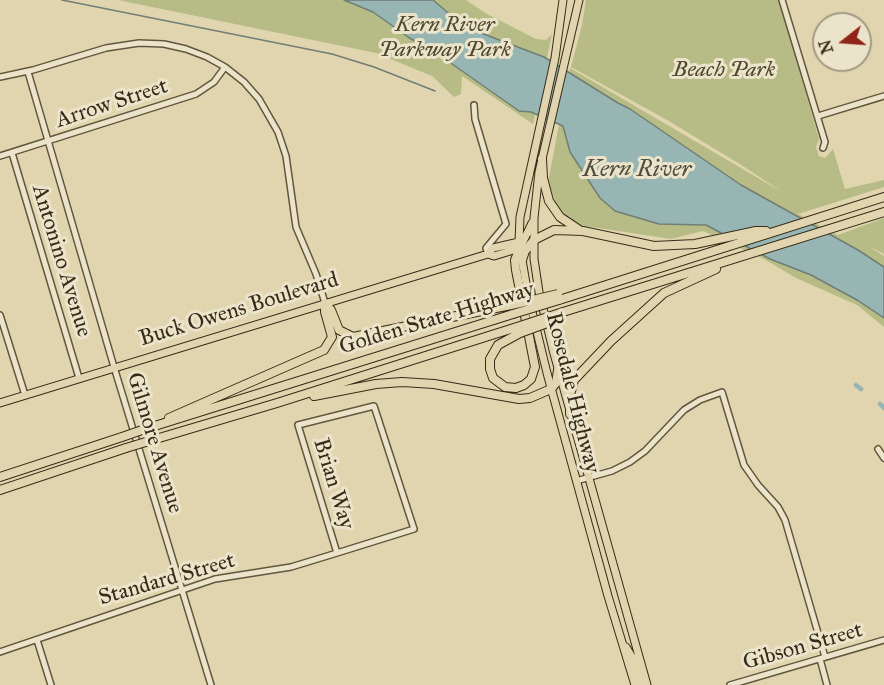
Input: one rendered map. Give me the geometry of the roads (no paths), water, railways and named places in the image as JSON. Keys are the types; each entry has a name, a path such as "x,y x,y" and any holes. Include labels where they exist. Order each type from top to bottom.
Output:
{"highway":[{"path":"543,159 543,178 549,201 560,217 583,231"},
{"name":"Golden State Highway","path":"0,477 122,436 513,314 559,297 570,296 884,197"},
{"path":"773,231 756,231 695,244 654,246 583,231 554,230 522,245 515,260 516,270 535,367 531,379 524,385 507,388 501,386 493,378 490,359 498,345 518,330 563,315 616,296 884,212"},
{"path":"522,245 522,260"},
{"path":"570,414 570,395 574,380 610,341 657,299 673,288 742,257"},
{"path":"325,303 331,310 339,330 347,335 358,337 559,297"},
{"path":"145,429 195,405 324,351 332,337 325,312 325,303"},
{"name":"Golden State Highway","path":"0,490 126,448 518,330"},
{"path":"277,403 395,382 434,384 519,399 530,398 551,389 556,383 558,370"}],"main road":[{"path":"534,259 522,245 520,217 555,58 563,0"},
{"name":"Rosedale Highway","path":"579,0 543,159 534,218 534,259 541,301 558,370 646,685"},
{"path":"522,245 534,218"},
{"name":"Buck Owens Boulevard","path":"0,403 488,254 494,256 522,245"},
{"name":"Rosedale Highway","path":"522,260 551,389 633,685"},
{"path":"622,643 632,657 641,685"}],"street":[{"path":"783,0 818,116 825,142 824,148"},
{"path":"0,77 28,72 106,48 139,43 164,44 186,49 225,67 244,82 259,99 278,132 287,161 296,227 316,274 325,303"},
{"name":"Arrow Street","path":"0,156 196,94 214,82 225,67"},
{"name":"Gilmore Avenue","path":"28,72 114,367 211,685"},
{"path":"818,116 884,96"},
{"path":"474,105 475,119 506,223 505,228 486,248 488,254"},
{"name":"Antonino Avenue","path":"12,153 79,378"},
{"path":"0,315 26,395"},
{"path":"576,481 612,471 630,462 645,451 684,410 700,400 722,392 744,465 778,507 785,520 822,658 827,685"},
{"name":"Brian Way","path":"337,553 298,425 374,406 414,529"},
{"path":"878,449 884,458"},
{"name":"Standard Street","path":"0,652 181,589 227,576 285,568 414,529"},
{"path":"37,639 51,685"},
{"name":"Gibson Street","path":"730,685 884,640"}],"water":[{"name":"Kern River","path":"344,0 433,0 453,17 481,33 544,57 630,109 741,185 858,250 884,267 884,318 857,300 811,275 770,259 706,225 659,224 615,211 600,198 570,152 563,126 531,112 519,111 373,12"}],"waterway":[{"path":"62,0 332,54 374,67 435,91"},
{"path":"856,385 861,389"},
{"path":"880,404 884,408"}],"park label":[{"name":"Kern River Parkway Park","path":"445,38"},
{"name":"Beach Park","path":"724,71"}]}
